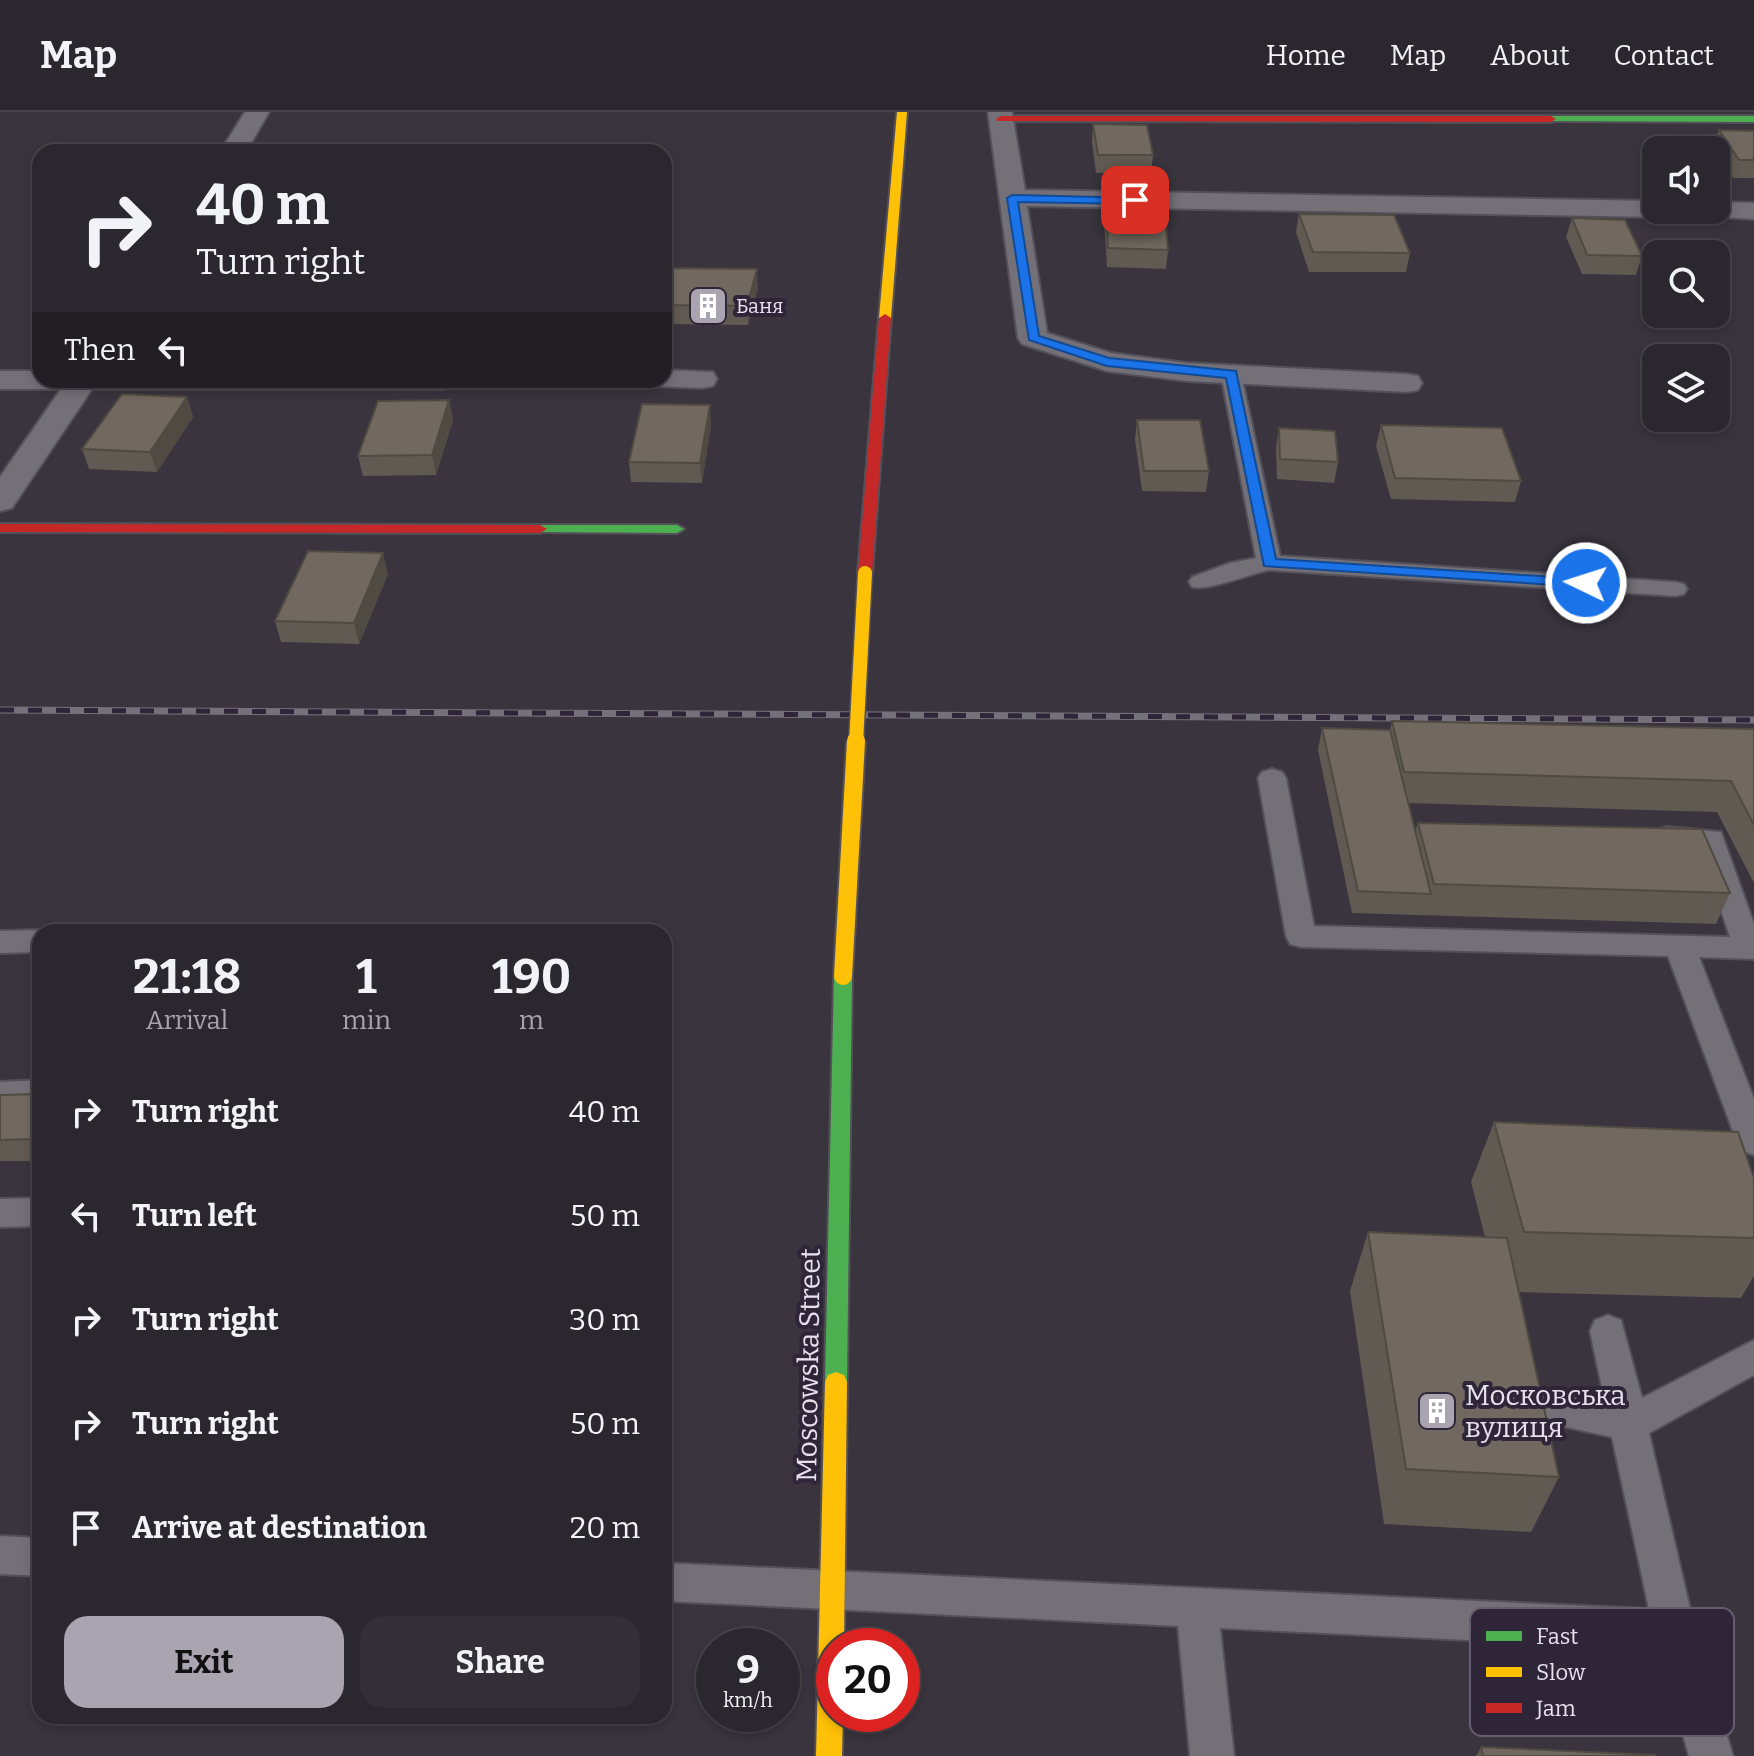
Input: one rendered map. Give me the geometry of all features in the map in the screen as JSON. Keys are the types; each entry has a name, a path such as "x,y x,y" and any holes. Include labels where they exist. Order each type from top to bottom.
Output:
{"main road":[{"name":"Moscowska Street","path":"829,1756 843,976 865,573 902,112"},
{"path":"1001,115 1754,119"},
{"path":"0,528 677,529"}],"street":[{"path":"238,144 257,112"},
{"path":"1001,115 1033,338 1107,362 1187,372 1407,383"},
{"path":"1012,198 1642,209"},
{"path":"1730,210 1754,211"},
{"path":"672,379 702,379"},
{"path":"0,380 32,380"},
{"path":"0,501 77,388"}],"lane":[{"path":"1231,374 1269,563"},
{"path":"1201,582 1239,568 1269,563 1675,589"},
{"path":"1272,778 1301,936 1754,948"},
{"path":"1633,836 1711,839 1741,930 1754,936"},
{"path":"0,942 32,941"},
{"path":"1679,946 1753,1135"},
{"path":"0,1095 32,1093"},
{"path":"0,1213 32,1212"},
{"path":"1608,1331 1669,1608"},
{"path":"1543,1407 1630,1424 1754,1356"},
{"path":"0,1555 32,1557"},
{"path":"672,1582 1470,1620"},
{"path":"1197,1607 1212,1756"},
{"path":"1705,1736 1711,1756"}],"building":[{"path":"1093,124 1147,125 1153,155 1098,155"},
{"path":"1719,130 1754,131 1754,160 1739,160 1730,146 1730,136 1723,136"},
{"path":"1106,202 1164,203 1168,250 1108,248"},
{"path":"1299,214 1394,215 1410,253 1313,252"},
{"path":"1572,218 1625,220 1642,256 1587,255"},
{"path":"672,268 757,269 747,306 672,305"},
{"path":"122,394 187,397 150,452 82,449"},
{"path":"449,400 432,455 358,456 378,401"},
{"path":"642,404 710,405 700,463 629,462"},
{"path":"1137,420 1200,420 1209,471 1144,471"},
{"path":"1381,425 1502,428 1521,481 1395,478"},
{"path":"1279,428 1335,431 1338,462 1280,459"},
{"path":"308,551 383,553 354,623 275,621"},
{"path":"1392,721 1754,729 1754,825 1731,781 1404,772"},
{"path":"1322,728 1390,730 1431,894 1358,891"},
{"path":"1418,823 1702,829 1730,893 1434,884"},
{"path":"32,1094 32,1139 0,1140 0,1095"},
{"path":"1494,1122 1738,1132 1754,1178 1754,1238 1524,1232"},
{"path":"1368,1232 1507,1238 1559,1477 1406,1469"},
{"path":"1481,1747 1655,1755 1655,1756 1483,1756"}],"railway":[{"path":"0,710 1754,720"}],"traffic: fast":[{"path":"1551,119 1754,119"},
{"path":"540,529 677,529"},
{"path":"836,1382 843,976"}],"traffic: slow":[{"path":"885,318 902,112"},
{"path":"843,976 865,573"},
{"path":"829,1756 836,1382"}],"traffic: jam":[{"path":"1001,119 1551,119"},
{"path":"865,573 885,318"},
{"path":"0,528 540,529"}],"place":[{"name":"Баня","path":"708,306"},
{"name":"Московська вулиця","path":"1437,1411"}],"route":[{"path":"1135,200 1012,198 1033,338 1107,362 1231,374 1269,563 1586,583"}]}
